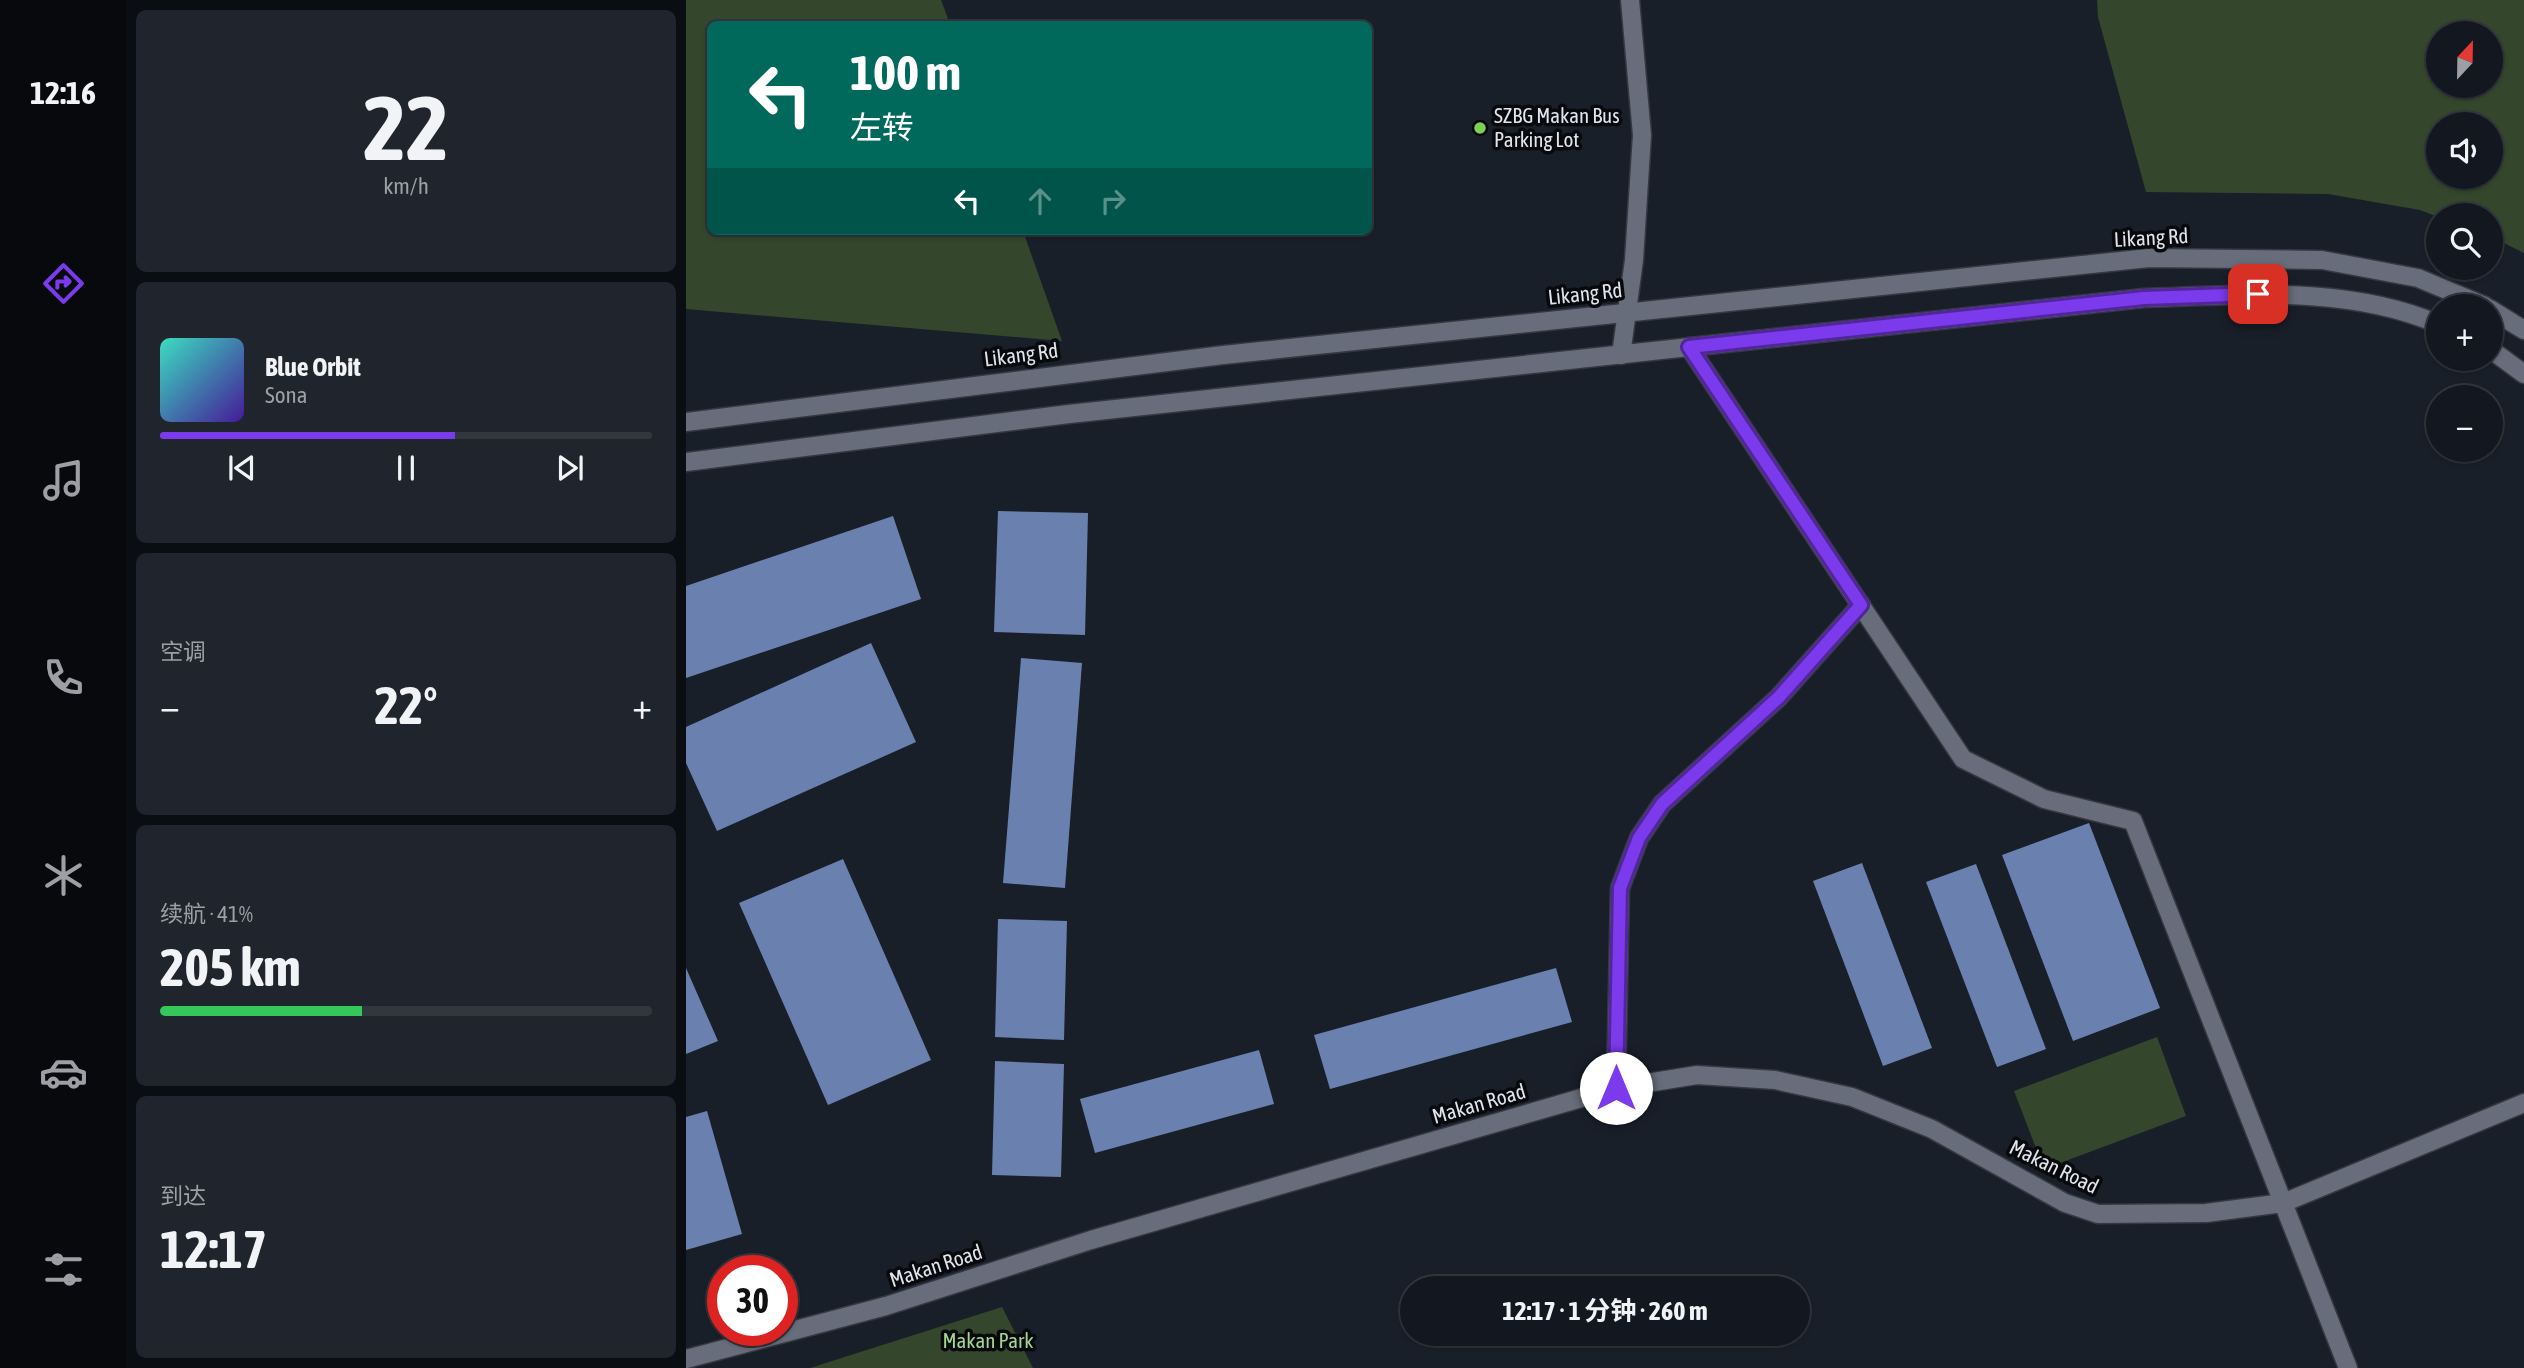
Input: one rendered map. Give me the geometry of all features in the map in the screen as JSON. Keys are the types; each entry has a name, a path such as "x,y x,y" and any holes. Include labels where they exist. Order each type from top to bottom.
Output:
{"street":[{"path":"1621,355 1634,260 1642,135 1630,0"},
{"name":"Likang Rd","path":"686,422 1209,356 2149,258 2322,260 2418,278 2456,294"},
{"path":"686,462 1069,414 2144,298 2245,295 2341,300 2415,314 2426,319"},
{"path":"2503,317 2524,330"},
{"path":"1689,347 1963,759 2044,799 2133,821 2348,1368"},
{"path":"2503,359 2524,374"},
{"path":"1616,1088 1620,888 1639,838 1662,804 1779,697 1861,605"},
{"name":"Makan Road","path":"686,1359 886,1306 1091,1240 1616,1088 1697,1075 1775,1080 1852,1097 1932,1129 2065,1203 2098,1214 2206,1213 2283,1203 2524,1103"}],"green space":[{"path":"686,0 941,0 949,21 707,21 707,235 1024,235 1062,341 686,309"},
{"path":"2097,0 2524,0 2524,253 2503,242 2503,203 2426,203 2426,212 2328,194 2146,192 2098,17"},
{"path":"2157,1037 2186,1116 2044,1169 2014,1091"},
{"name":"Makan Park","path":"1002,1307 1033,1368 810,1368"}],"building":[{"path":"998,511 1088,513 1085,635 994,632"},
{"path":"893,516 921,599 686,678 686,586"},
{"path":"871,643 916,742 717,831 686,763 686,727"},
{"path":"1021,658 1082,663 1065,888 1003,883"},
{"path":"2089,823 2160,1008 2073,1041 2002,855"},
{"path":"843,859 931,1060 828,1105 739,903"},
{"path":"1862,863 1932,1048 1883,1066 1813,881"},
{"path":"1976,864 2046,1049 1997,1067 1926,882"},
{"path":"998,919 1067,921 1064,1040 995,1037"},
{"path":"686,968 718,1041 686,1054"},
{"path":"1556,968 1572,1022 1330,1089 1314,1035"},
{"path":"1259,1050 1274,1104 1095,1153 1080,1099"},
{"path":"995,1061 1064,1064 1061,1177 992,1175"},
{"path":"707,1111 742,1234 686,1250 686,1117"}],"place":[{"name":"SZBG Makan Bus Parking Lot","path":"1480,128"}],"route":[{"path":"1616,1088 1620,888 1639,838 1662,804 1779,697 1861,605 1689,347 2144,298 2258,294"}]}
